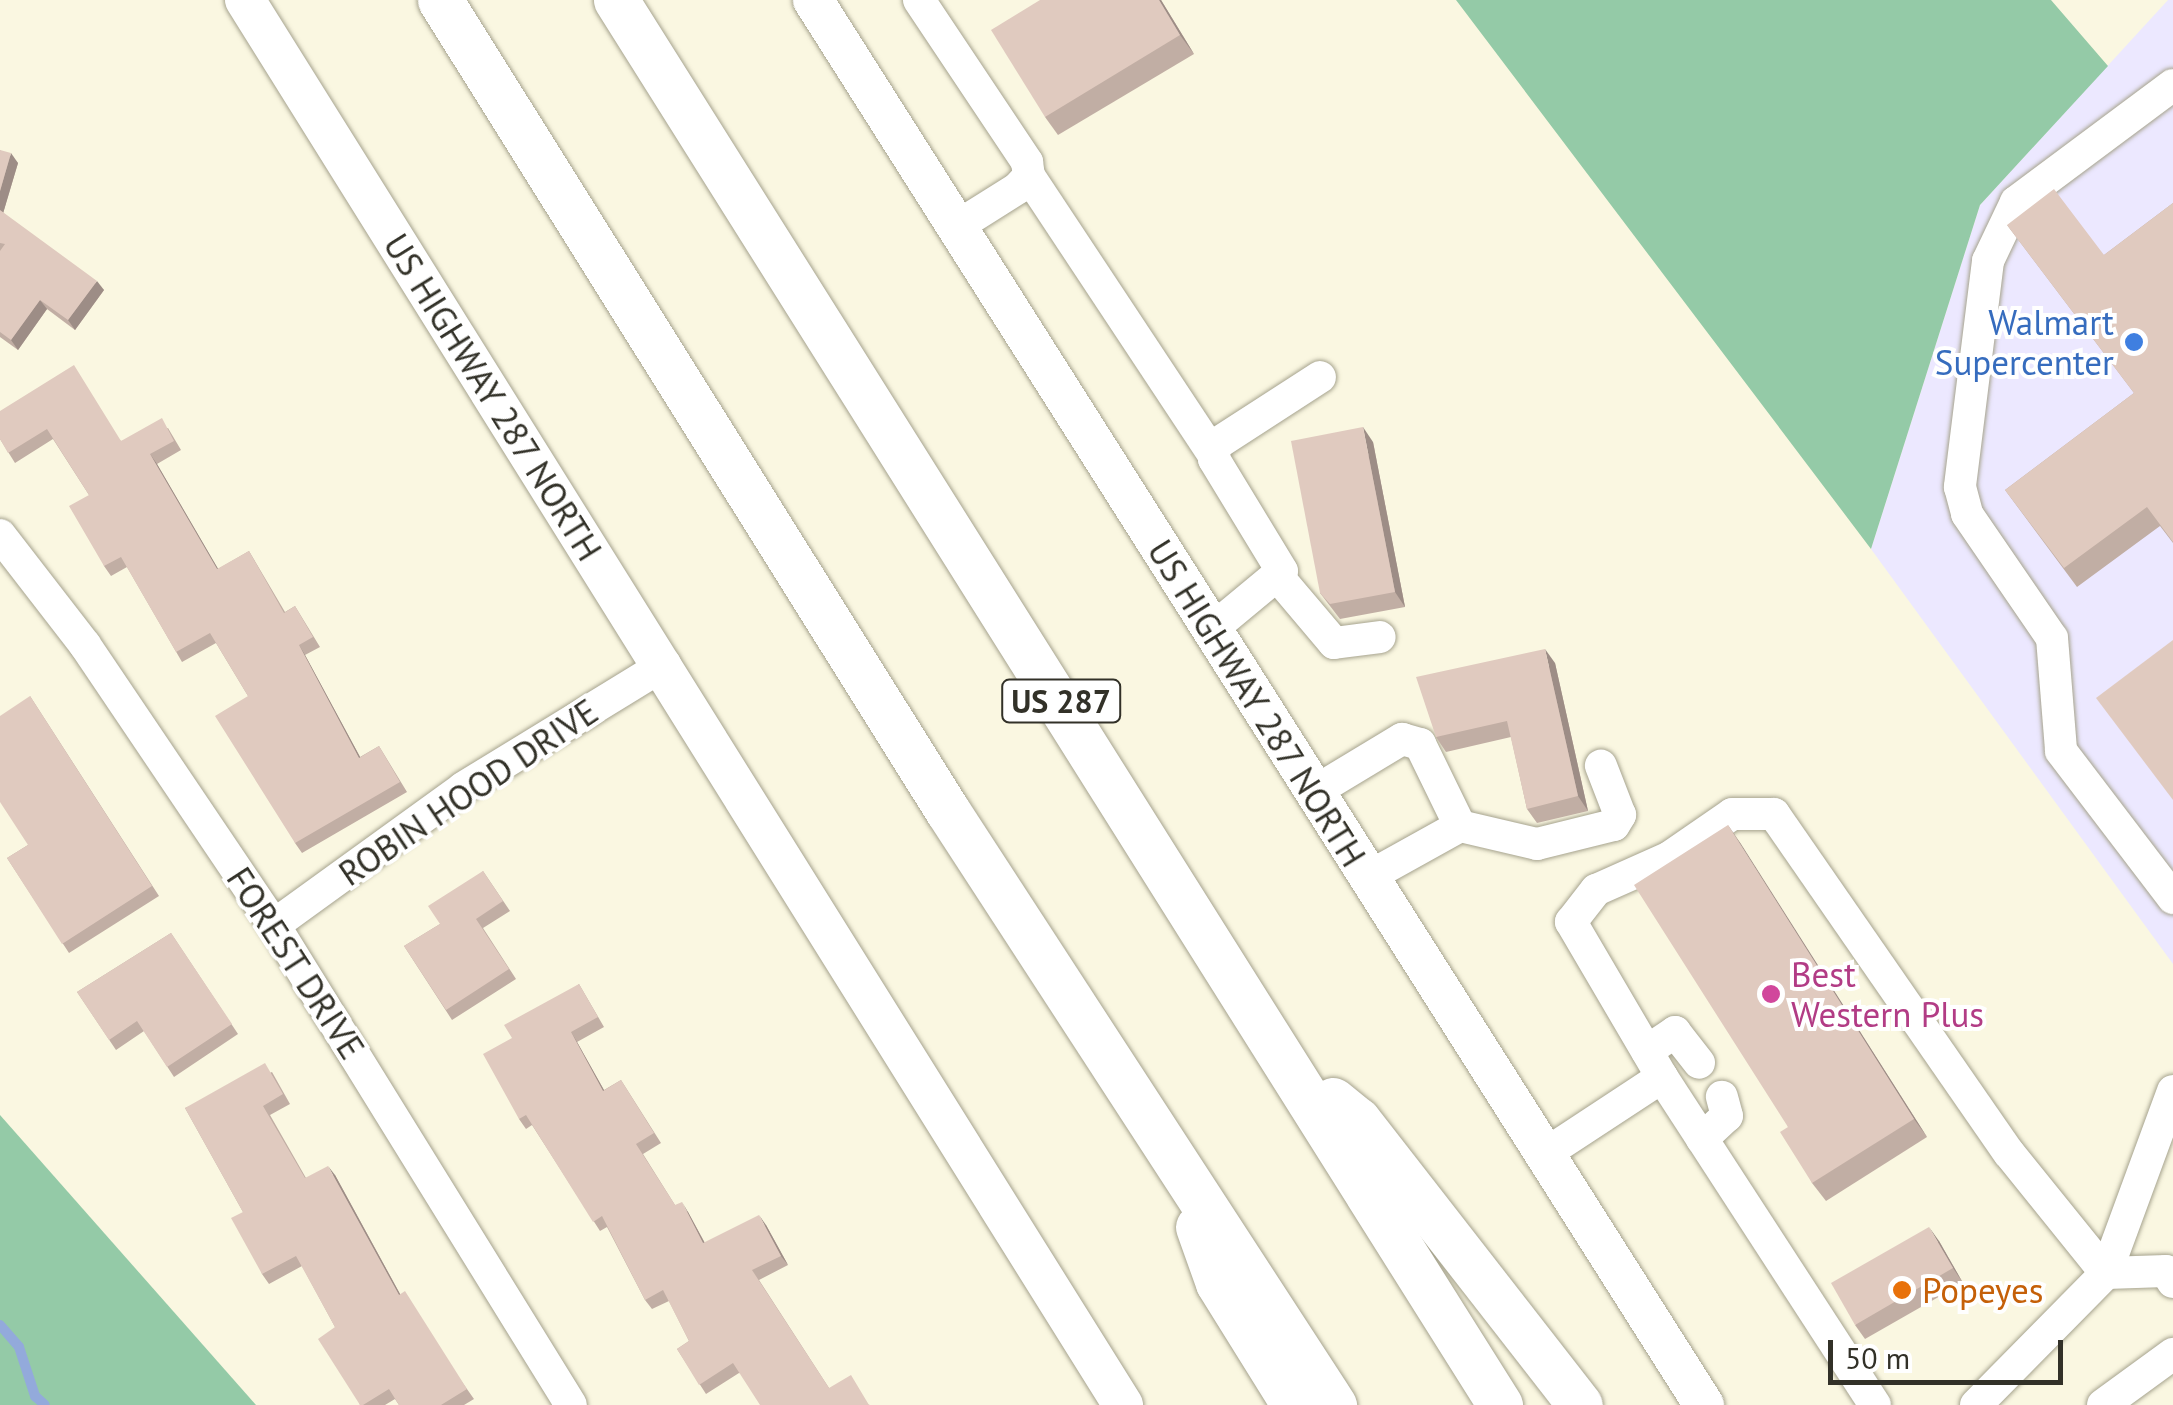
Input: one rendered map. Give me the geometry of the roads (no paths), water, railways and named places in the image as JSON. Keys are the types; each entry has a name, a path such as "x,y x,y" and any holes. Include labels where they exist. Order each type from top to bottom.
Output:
{"highway":[{"path":"440,0 947,810 1334,1405"},
{"name":"US 287","path":"616,0 1300,1081 1500,1405"},
{"path":"1300,1081 1358,1120 1580,1405"},
{"path":"1196,1190 1198,1232 1218,1283 1294,1405"}],"main road":[{"name":"US HIGHWAY 287 NORTH","path":"245,0 665,664 1123,1405"},
{"name":"US HIGHWAY 287 NORTH","path":"813,0 1704,1405"}],"street":[{"path":"919,0 1027,162 1028,176 1212,453 1280,562 1280,578 1334,643 1380,637"},
{"path":"2173,84 2016,202 1988,260 1960,486 1967,514 2052,638 2061,751 2173,898"},
{"path":"956,227 1028,176"},
{"path":"1212,453 1214,445 1320,376"},
{"name":"FOREST DRIVE","path":"0,536 85,645 274,926 571,1405"},
{"path":"1211,630 1280,578"},
{"name":"ROBIN HOOD DRIVE","path":"274,926 463,788 665,664"},
{"path":"1314,792 1410,738 1420,744 1460,826"},
{"path":"1368,878 1460,826 1537,844 1614,825 1620,815 1601,766"},
{"path":"1875,1405 1654,1064 1571,922 1596,890 1670,856 1732,814 1774,814 2009,1153 2106,1273"},
{"path":"1545,1154 1654,1064 1675,1032 1699,1063"},
{"path":"1976,1405 2106,1273 2173,1090"},
{"path":"1702,1139 1728,1116 1722,1098"},
{"path":"2106,1273 2166,1271 2173,1282"},
{"path":"2103,1405 2173,1354"}],"waterway":[{"path":"0,1325 19,1347 35,1396 45,1405"}],"place":[{"name":"Walmart Supercenter","path":"2134,342"},
{"name":"Best Western Plus","path":"1771,994"},
{"name":"Popeyes","path":"1902,1290"}]}
